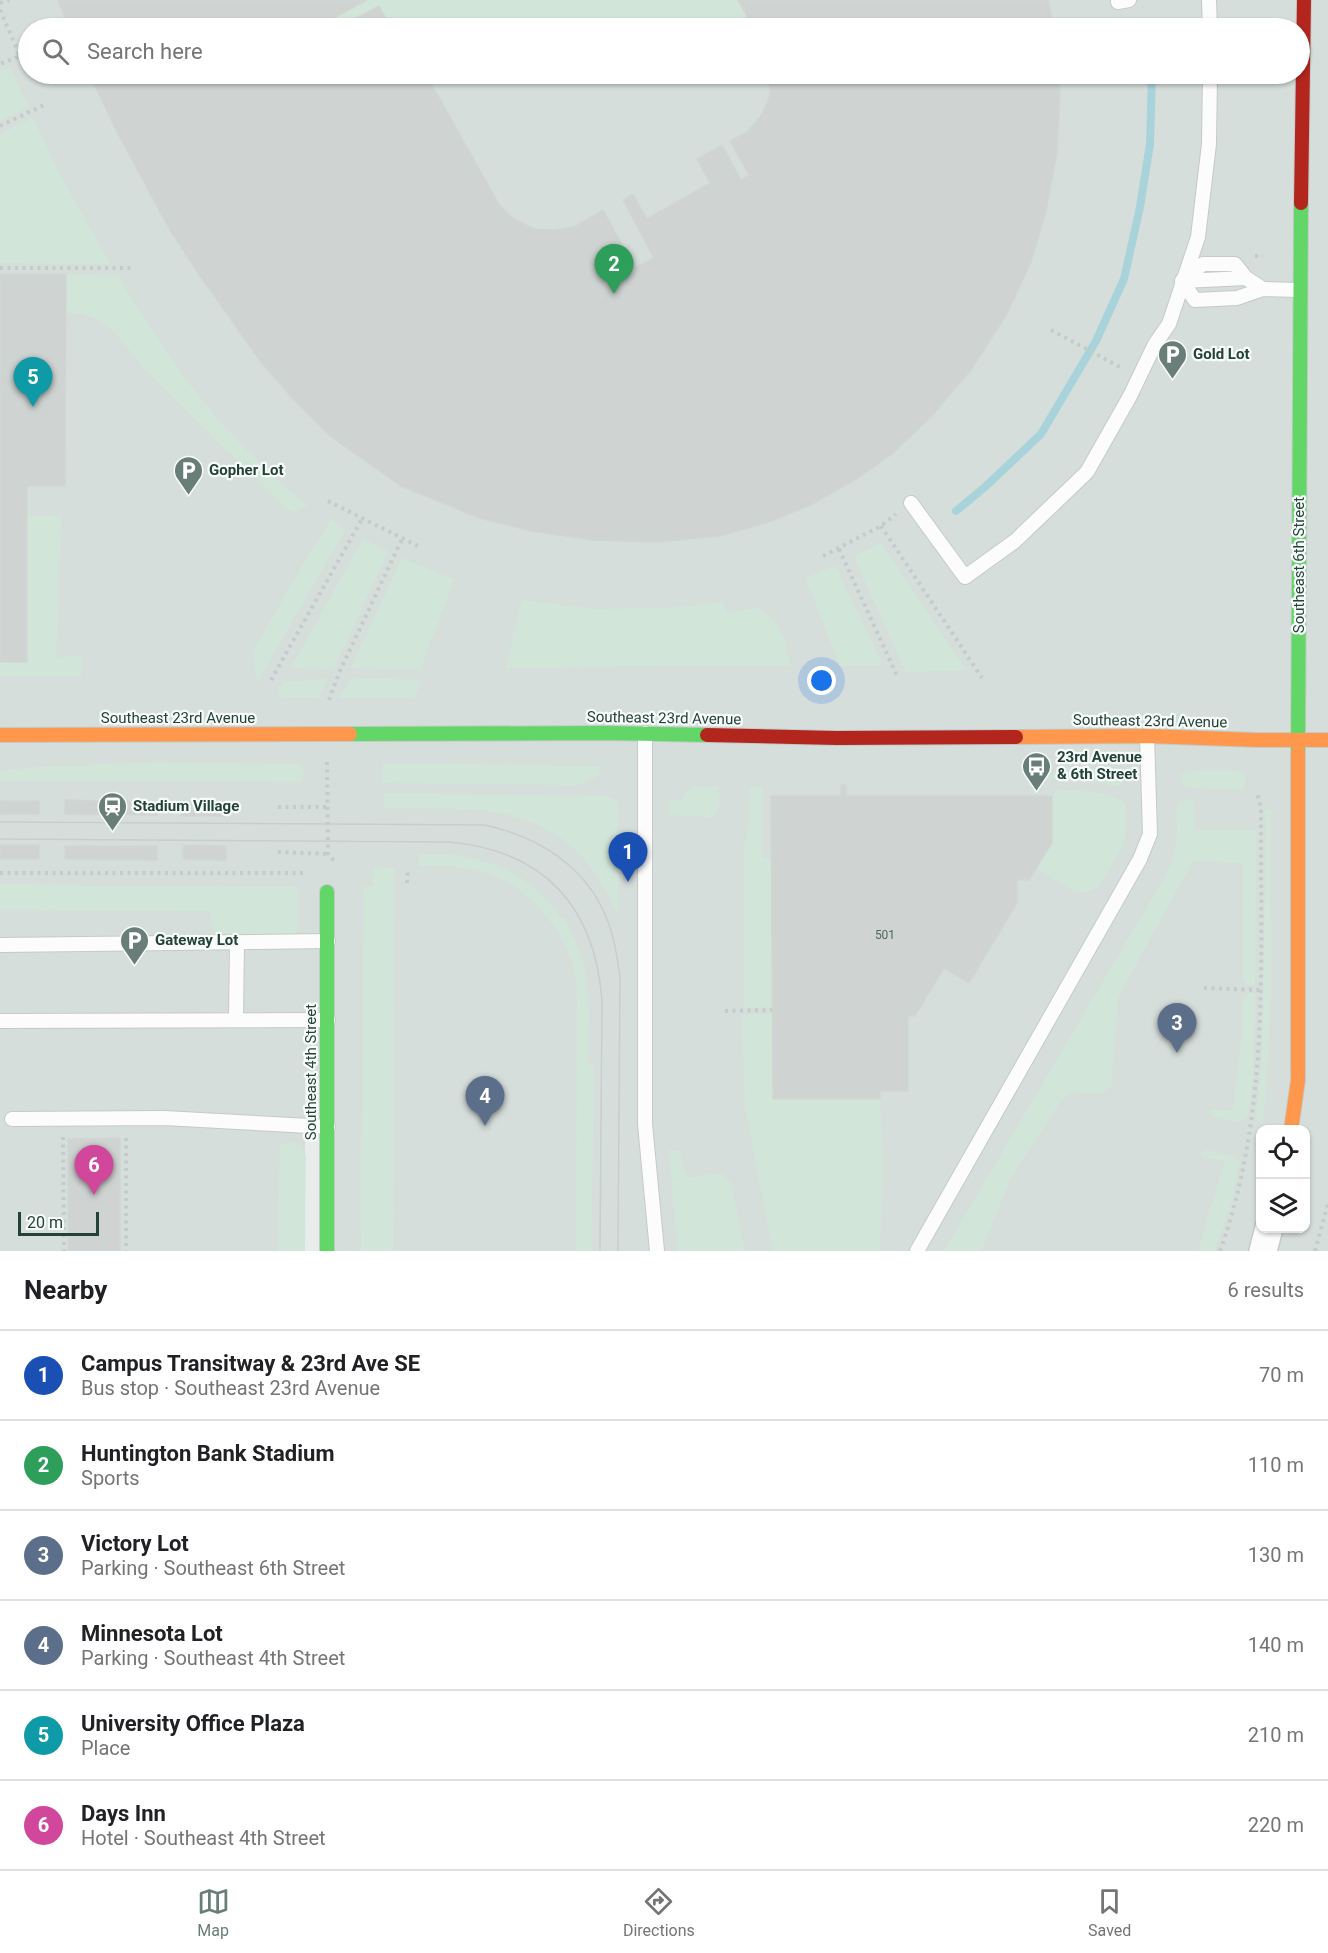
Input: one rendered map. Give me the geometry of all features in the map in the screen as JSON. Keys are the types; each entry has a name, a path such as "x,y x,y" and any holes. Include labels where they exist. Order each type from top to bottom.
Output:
{"street":[{"name":"Southeast 6th Street","path":"1304,0 1304,18"},
{"name":"Southeast 6th Street","path":"1292,1125 1298,1080 1299,290 1303,84"},
{"name":"Southeast 23rd Avenue","path":"0,735 645,733 836,738 1148,736 1328,740"},
{"name":"Southeast 4th Street","path":"327,892 327,1251"},
{"path":"1263,1251 1268,1233"}],"lane":[{"path":"1209,0 1210,18"},
{"path":"911,503 965,577 1015,541 1087,472 1130,396 1155,344 1169,324 1198,237 1209,144 1210,84"},
{"path":"1182,281 1246,278 1263,289"},
{"path":"1182,281 1195,300 1237,298 1263,289 1299,290"},
{"path":"645,733 645,1124 657,1251"},
{"path":"917,1251 1140,859 1150,834 1148,736"},
{"path":"0,945 328,941"},
{"path":"236,1020 237,942"},
{"path":"0,1022 328,1020"},
{"path":"12,1119 164,1118 328,1127"}],"path":[{"path":"0,3 9,0"},
{"path":"0,10 18,51"},
{"path":"0,64 18,57"},
{"path":"0,126 44,105"},
{"path":"0,268 131,268"},
{"path":"1052,330 1107,361"},
{"path":"328,501 418,546"},
{"path":"271,680 362,519"},
{"path":"823,556 888,521"},
{"path":"881,526 982,678"},
{"path":"328,700 402,539"},
{"path":"839,549 898,678"},
{"path":"327,762 328,842"},
{"path":"1221,1251 1238,1196 1257,1076 1261,809 1257,792"},
{"path":"278,807 328,807"},
{"path":"278,852 328,854"},
{"path":"407,883 408,868"},
{"path":"0,873 313,873"},
{"path":"1204,988 1260,990"},
{"path":"725,1011 772,1010"},
{"path":"64,1251 63,1137 74,1136"},
{"path":"116,1136 126,1136 126,1251"},
{"path":"1315,1251 1328,1203"}],"shaded area":[{"path":"0,0 1328,0 1328,1251 327,1251 327,1078 305,1078 305,1251 0,1251"}],"green space":[{"path":"58,0 1048,0 1052,18 65,18"},
{"path":"10,68 29,107 0,120 0,72"},
{"path":"33,118 58,171 110,264 0,263 0,134"},
{"path":"66,274 118,276 167,352 221,423 284,486 308,505 295,512 286,509 144,368 113,330 94,318 80,313 66,313"},
{"path":"27,516 61,516 56,657 82,656 81,676 0,676 0,662 27,662"},
{"path":"331,520 345,530 257,682 253,651"},
{"path":"363,539 388,551 334,669 291,668"},
{"path":"881,543 966,670 906,672 854,557"},
{"path":"402,558 454,580 420,670 351,668"},
{"path":"835,566 883,665 840,666 806,578"},
{"path":"522,600 595,609 669,608 723,602 727,612 758,608 767,614 782,633 791,666 506,668"},
{"path":"354,678 421,680 415,698 339,698 347,684"},
{"path":"328,679 319,697 279,698 279,690 284,682"},
{"path":"161,762 296,764 302,765 303,782 0,781 0,771 49,766"},
{"path":"383,764 599,765 598,774 594,778 577,785 382,783"},
{"path":"1072,767 1116,770 1125,782 1116,787 1094,781 1044,779 1059,769"},
{"path":"1238,770 1245,774 1244,790 1187,788 1180,782 1181,775 1188,771"},
{"path":"696,786 718,787 717,812 711,817 669,815 669,800 680,801 687,791"},
{"path":"750,787 763,787 762,859 772,858 773,1007 744,1008 744,848 749,825"},
{"path":"1056,790 1102,794 1119,799 1126,804 1126,832 1123,846 1099,886 1086,892 1075,892 1036,868 1052,843 1052,796"},
{"path":"384,793 606,796 612,798 617,804 618,836 609,835 610,859 619,859 618,916 599,879 577,851 551,832 523,819 492,812 384,808"},
{"path":"1193,798 1195,829 1256,829 1255,985 1249,985 1243,981 1243,863 1193,861 1118,997 1111,1086 1101,1094 1071,1092 1062,1099 1012,1175 981,1251 944,1251 1166,875 1175,848 1178,804"},
{"path":"1271,809 1270,1017 1265,1105 1260,1123 1256,1118 1262,1061 1266,827 1264,810"},
{"path":"419,854 449,855 480,860 520,877 543,895 561,918 565,919 573,937 582,962 588,991 588,1063 594,1066 591,1251 576,1251 577,993 575,973 569,954 544,913 506,881 465,868 419,866"},
{"path":"373,867 394,868 393,1251 361,1251 364,887 373,886"},
{"path":"0,884 299,887 299,926 294,934 212,933 211,911 0,910"},
{"path":"1249,993 1255,993 1253,1075 1248,1116 1241,1122 1213,1117 1209,1112 1213,1109 1233,1111 1242,1039 1242,1000"},
{"path":"742,1014 773,1014 773,1099 880,1099 883,1166 880,1251 773,1251 745,1105"},
{"path":"280,1144 300,1145 306,1156 305,1251 278,1251"},
{"path":"669,1150 679,1151 689,1178 714,1173 724,1175 731,1184 745,1251 678,1251"},
{"path":"1205,1150 1235,1156 1239,1164 1233,1195 1215,1251 1198,1251 1225,1161 1203,1157 1201,1153"}],"building":[{"path":"58,0 367,0 334,18 65,18"},
{"path":"738,0 1048,0 1052,18 748,18"},
{"path":"379,6 386,18 357,18"},
{"path":"94,84 432,84 500,206 513,218 534,229 554,230 574,227 603,210 635,268 654,258 623,200 633,194 647,219 710,183 697,159 722,145 741,180 749,175 730,141 747,132 762,114 769,98 770,84 1060,84 1060,92 1057,153 1046,211 1031,262 1006,316 971,370 931,417 892,454 858,478 811,505 766,523 720,536 656,542 593,540 531,531 479,518 401,486 330,436 293,399 260,361 198,273 170,230"},
{"path":"0,274 66,274 65,486 27,486 27,662 0,662"},
{"path":"841,785 846,785 846,796 1052,796 1052,843 1029,880 1017,880 1017,903 969,983 944,968 915,1016 908,1016 908,1091 880,1091 880,1099 773,1099 771,796 841,796"},
{"path":"65,800 157,802 157,815 65,814"},
{"path":"0,801 39,801 39,814 0,814"},
{"path":"182,802 225,802 225,816 182,816"},
{"path":"0,845 39,845 39,859 0,859"},
{"path":"183,845 226,846 226,860 183,859"},
{"path":"65,846 157,846 157,860 65,859"},
{"path":"120,1138 120,1251 68,1251 68,1139"}],"waterway":[{"path":"956,511 1041,434 1096,341 1124,279 1140,207 1150,144 1152,84"}],"tram line":[{"path":"0,822 485,825 524,837 559,857 588,885 608,922 616,949 620,976 618,1251"},
{"path":"0,839 450,842 484,848 513,857 538,871 559,890 576,912 589,938 597,968 602,1001 600,1251"}],"traffic: fast":[{"path":"1298,752 1301,203"},
{"path":"350,734 707,735"},
{"path":"327,892 327,1251"}],"traffic: slow":[{"path":"0,735 350,734"},
{"path":"1016,737 1147,736 1328,740"},
{"path":"1292,1125 1298,1080 1298,752"}],"traffic: jam":[{"path":"1304,0 1304,18"},
{"path":"1301,203 1303,84"},
{"path":"707,735 836,738 1016,737"}],"place":[{"name":"Huntington Bank Stadium","path":"614,294"},
{"name":"Gold Lot","path":"1172,380"},
{"name":"University Office Plaza","path":"33,407"},
{"name":"Gopher Lot","path":"188,496"},
{"name":"23rd Avenue & 6th Street","path":"1036,792"},
{"name":"Stadium Village","path":"112,832"},
{"name":"Campus Transitway & 23rd Ave SE","path":"628,882"},
{"name":"Gateway Lot","path":"134,966"},
{"name":"Victory Lot","path":"1177,1053"},
{"name":"Minnesota Lot","path":"485,1126"},
{"name":"Days Inn","path":"94,1195"}]}
